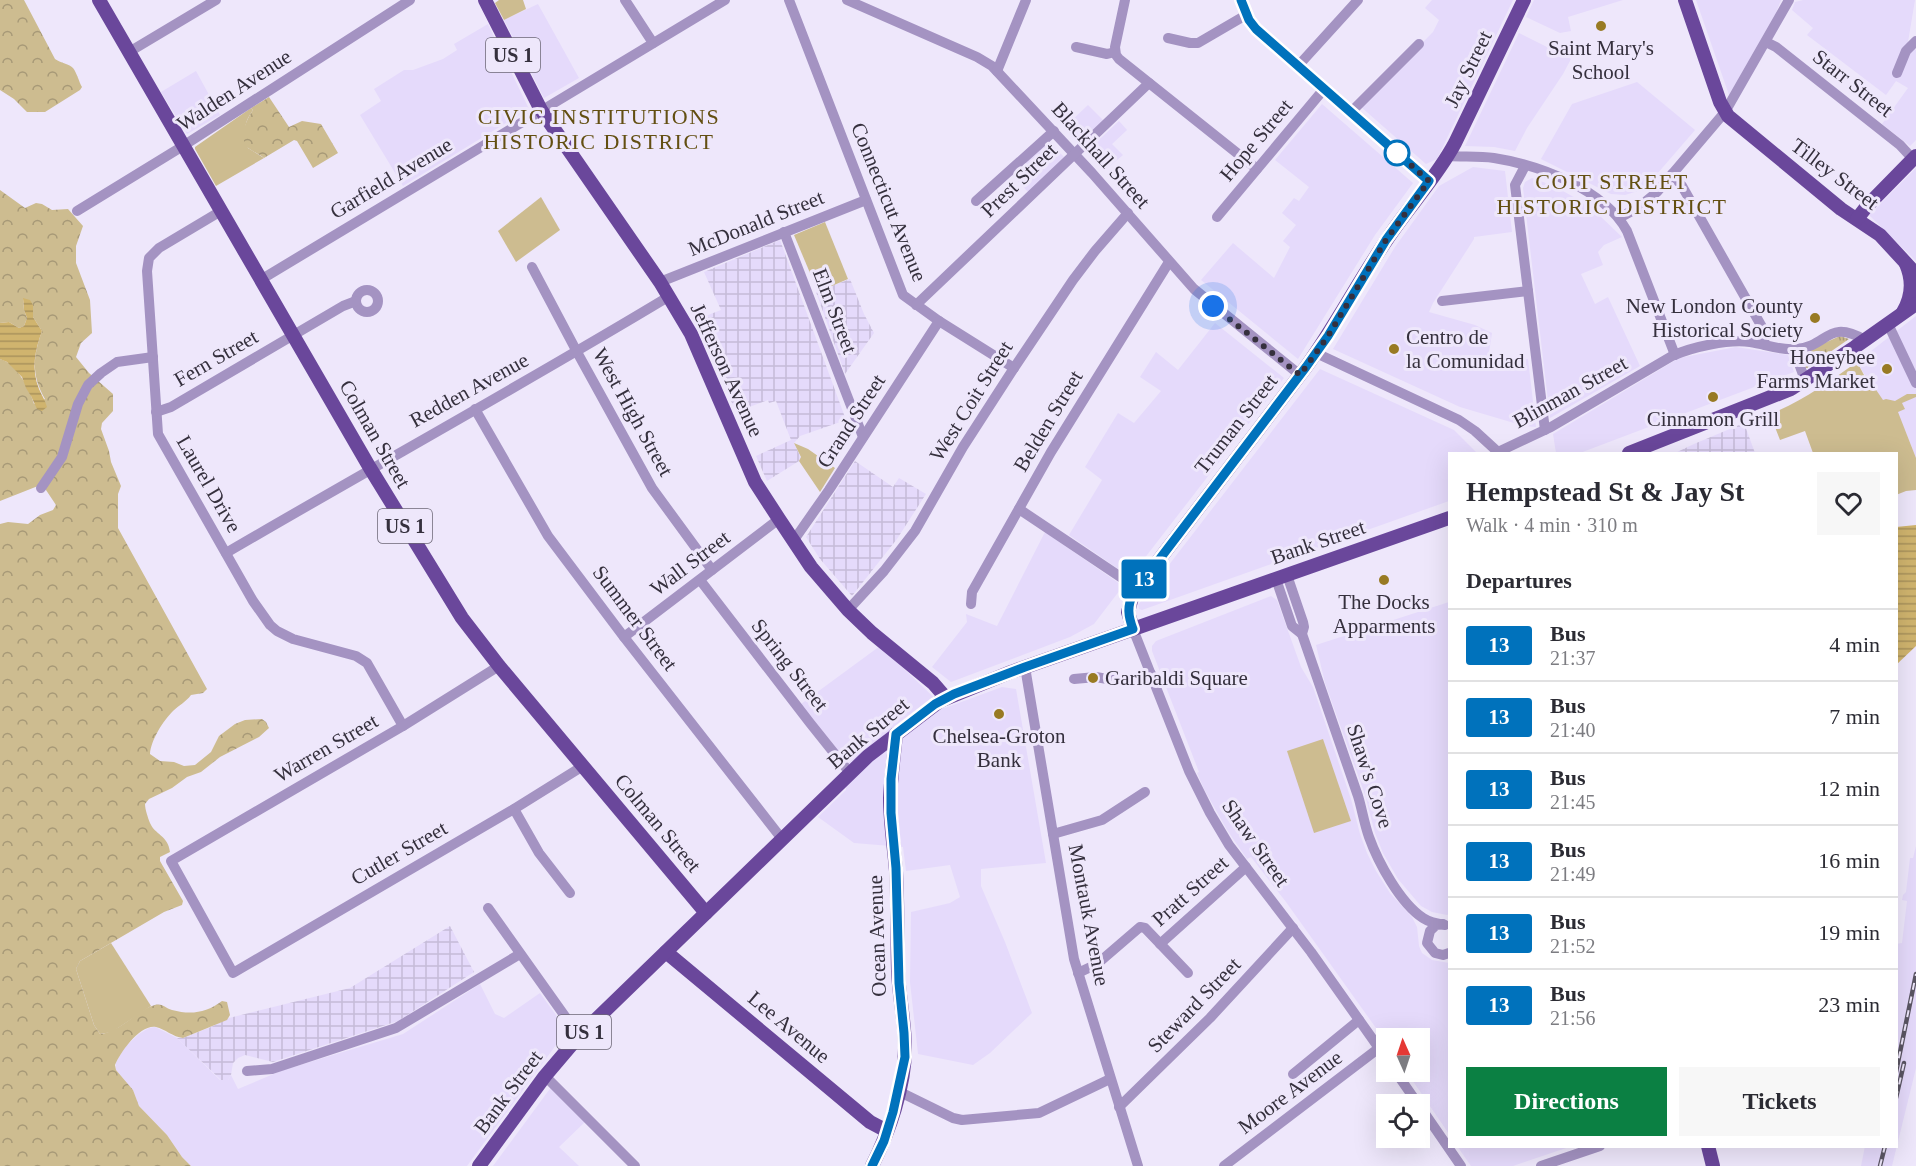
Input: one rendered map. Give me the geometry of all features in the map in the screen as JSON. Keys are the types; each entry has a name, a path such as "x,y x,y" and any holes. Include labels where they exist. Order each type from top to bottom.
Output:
{"main road":[{"name":"Colman Street","path":"99,0 370,468 462,618 499,666 706,913"},
{"name":"Jefferson Avenue","path":"486,0 542,110 660,282 691,334 755,482 779,519 811,567 848,610 872,633 933,683 946,698"},
{"name":"Jay Street","path":"1448,156 1524,0"},
{"path":"1685,0 1725,112"},
{"name":"Tilley Street","path":"1725,112 1731,120 1823,194 1880,236 1916,274"},
{"name":"Truman Street","path":"1133,629 1128,606 1137,588 1316,353 1386,240 1448,156"},
{"path":"1857,219 1870,202 1915,158"},
{"path":"1901,314 1908,301 1911,286 1910,274 1905,262"},
{"path":"1632,452 1767,399 1805,380 1916,304"},
{"name":"Bank Street","path":"479,1166 545,1076 579,1036 850,773 896,734 946,698 1025,667 1448,518"},
{"name":"Ocean Avenue","path":"872,1166 887,1131 904,1064 905,1043 899,983 897,894 891,813 891,779 896,734"},
{"name":"Lee Avenue","path":"666,952 870,1122 887,1131"},
{"path":"1708,1148 1713,1166"}],"street":[{"path":"129,52 216,0"},
{"name":"Walden Avenue","path":"77,211 183,146 410,0"},
{"path":"625,0 654,43"},
{"name":"Garfield Avenue","path":"262,279 725,0"},
{"name":"Connecticut Avenue","path":"789,0 903,295 939,321 1014,368"},
{"name":"Blackhall Street","path":"847,0 977,57 997,70 1054,130 1203,298 1300,375"},
{"path":"997,70 1026,0"},
{"path":"1125,0 1115,52 1121,61 1257,169"},
{"path":"1241,0 1246,15 1256,29 1429,181"},
{"path":"1298,66 1358,0"},
{"path":"1619,218 1648,200 1725,112 1789,0"},
{"path":"1168,38 1198,43 1246,15"},
{"path":"1897,73 1906,51 1916,41"},
{"name":"Starr Street","path":"1766,42 1776,47 1915,158"},
{"path":"1350,112 1419,44"},
{"path":"1076,47 1107,54 1115,52"},
{"name":"Prest Street","path":"916,305 1149,83"},
{"name":"Hope Street","path":"1217,217 1324,89"},
{"path":"976,201 1054,130"},
{"path":"1448,156 1495,159 1543,171 1578,187 1607,206 1619,218 1630,239 1675,355"},
{"path":"1525,166 1515,185 1545,430"},
{"path":"1672,174 1682,186 1762,327 1765,345"},
{"name":"McDonald Street","path":"660,282 866,200"},
{"name":"Laurel Drive","path":"221,211 159,248 149,258 147,271 158,434 253,601 273,628 293,639 356,656 367,663 403,726"},
{"name":"West Coit Street","path":"848,610 884,571 915,531 963,447 1014,368 1080,270 1128,213"},
{"name":"Elm Street","path":"784,232 863,437"},
{"name":"Belden Street","path":"970,604 972,592 1050,452 1169,262"},
{"name":"West High Street","path":"532,267 652,488 712,570"},
{"path":"1442,301 1528,291"},
{"name":"Redden Avenue","path":"226,553 370,468 577,352 668,297"},
{"name":"Fern Street","path":"156,412 171,407 343,306 356,302"},
{"name":"Grand Street","path":"794,540 830,490 939,321"},
{"path":"1888,324 1916,383"},
{"path":"1805,380 1794,350 1841,331 1853,333 1865,340"},
{"name":"Blinman Street","path":"1316,353 1459,420 1498,452 1545,430 1675,355 1729,342 1747,341 1794,350"},
{"path":"41,488 62,457 78,404 88,385 117,362 153,357"},
{"name":"Summer Street","path":"475,409 548,536 782,839"},
{"path":"1019,509 1137,588"},
{"name":"Wall Street","path":"624,637 779,519"},
{"name":"Shaw's Cove","path":"1281,577 1292,626 1302,634 1375,852 1391,881 1422,918 1427,939"},
{"name":"Spring Street","path":"700,580 850,773"},
{"name":"Shaw Street","path":"1133,629 1201,797 1219,829 1376,1044"},
{"name":"Warren Street","path":"233,973 171,861 403,726 499,666"},
{"name":"Montauk Avenue","path":"1025,667 1078,974 1138,1166"},
{"path":"1074,680 1096,677 1124,682 1151,674"},
{"name":"Cutler Street","path":"233,973 514,809 583,766"},
{"path":"1053,834 1102,820 1145,792"},
{"path":"514,809 539,853 570,893"},
{"name":"Pratt Street","path":"1160,944 1246,867"},
{"path":"488,908 579,1036"},
{"path":"1422,918 1447,925"},
{"path":"1447,925 1432,927 1427,939 1431,951 1447,954"},
{"path":"1078,974 1097,964 1139,927 1145,928 1188,973"},
{"name":"Steward Street","path":"1119,1107 1210,1018 1293,928"},
{"path":"247,1071 272,1069 396,1028 520,954"},
{"path":"1293,1074 1359,1020"},
{"name":"Moore Avenue","path":"1224,1166 1376,1050"},
{"path":"545,1076 635,1166"},
{"path":"898,1091 953,1118 962,1120 1039,1113 1110,1079"},
{"path":"1430,1121 1448,1147"},
{"path":"1449,1148 1461,1166"},
{"path":"1541,1166 1594,1148"}],"shaded area":[{"path":"1432,0 1513,0 1437,159 1426,164 1360,106 1433,32 1439,20 1425,8"},
{"path":"1534,0 1623,0 1568,17 1571,31 1560,33 1526,17"},
{"path":"1696,0 1781,0 1776,13 1729,95"},
{"path":"1803,0 1915,0 1908,42 1916,50 1916,140 1910,146 1882,124 1908,88 1896,81 1886,95 1807,35 1813,28 1792,10 1795,2"},
{"path":"538,4 579,78 544,98 504,20"},
{"path":"488,24 529,109 403,186 360,115 381,101 374,89 404,70 413,70 443,59 457,50 454,44"},
{"path":"1519,33 1571,59 1515,151 1494,147 1465,146"},
{"path":"196,71 220,115 187,134 161,92"},
{"path":"1637,82 1695,130 1644,189 1625,195 1611,194 1541,159 1572,104"},
{"path":"1322,104 1413,183 1375,235 1298,359 1201,280 1233,243 1274,278 1290,247 1283,241 1296,225 1282,213 1294,198 1299,201 1309,187 1275,160"},
{"path":"1088,105 1103,120 1081,141 1066,126"},
{"path":"1119,121 1127,130 1112,144 1123,155 1105,170 1088,150"},
{"path":"1048,140 1064,157 1028,192 1011,174"},
{"path":"1473,167 1505,171 1512,232 1474,237 1429,312 1475,325 1492,333 1488,359 1528,359 1536,427 1524,426 1460,407 1333,349 1395,247 1439,186"},
{"path":"1916,168 1916,261 1869,215"},
{"path":"1532,178 1554,186 1579,200 1622,237 1604,245 1598,252 1603,265 1581,274 1595,304 1608,297 1640,366 1550,418 1523,188 1525,182"},
{"path":"780,240 846,420 800,436 794,443 801,458 799,461 767,481 756,456 791,440 776,401 769,403 768,400 736,412 695,320 721,310 704,272"},
{"path":"850,279 874,333 845,374 816,292"},
{"path":"23,298 30,300 33,305 33,317 42,331 36,352 35,367 39,389 47,407 42,411 37,409 22,377 7,362 0,359 0,323 9,322 19,328 24,326 27,318"},
{"path":"1916,316 1916,458 1905,430 1882,404 1857,362"},
{"path":"1215,323 1284,378 1130,577 1069,535 1102,480 1085,467 1118,413 1134,423 1161,391 1140,377 1156,352 1178,370"},
{"path":"1736,347 1788,355 1794,372 1583,452 1556,452 1553,434 1679,358"},
{"path":"1320,369 1454,430 1476,452 1448,452 1448,501 1142,610 1138,605"},
{"path":"1744,423 1755,452 1677,452"},
{"path":"855,461 893,487 899,478 926,494 897,539 852,596 820,559 806,537"},
{"path":"1916,525 1916,646 1898,663 1898,527"},
{"path":"1045,532 1123,586 1094,624 1070,637 951,682 932,667 967,622 966,614 997,626"},
{"path":"1271,596 1277,600 1301,667 1313,687 1367,853 1390,893 1412,917 1417,927 1422,953 1432,960 1448,963 1448,1133 1430,1106 1430,1094 1422,1094 1414,1082 1430,1082 1430,1028 1376,1028 1286,902 1251,857 1247,859 1227,830 1204,789 1152,646 1156,641"},
{"path":"1448,602 1447,915 1432,912 1421,906 1398,879 1383,853 1325,683 1316,645"},
{"path":"880,646 945,708 1002,687 1016,689 1046,863 981,869 981,886 1032,1013 990,1053 973,1065 918,1054 910,982 911,912 950,903 960,897 950,865 906,871 903,847 854,843 818,817 846,790 846,761 801,704"},
{"path":"1916,846 1916,1068 1898,1142 1898,944 1902,943 1907,901 1902,900 1906,892 1910,858 1913,858"},
{"path":"450,926 474,972 398,1021 273,1062 245,1055 233,1063 228,1080 221,1080 177,1038 183,1038 229,1018 350,988"},
{"path":"480,984 495,1014 504,1018 540,993 569,1033 556,1045 467,1166 191,1166 167,1135 139,1106 133,1090 116,1070 116,1062 125,1047 139,1034 155,1027 177,1038 220,1080 228,1080 231,1075 238,1089 283,1070 403,1034"},
{"path":"552,1086 586,1121 559,1147 579,1166 493,1166"},
{"path":"1458,1148 1566,1148 1513,1166 1471,1166"},
{"path":"1865,1148 1896,1148 1892,1166 1861,1166"}],"green space":[{"path":"0,0 24,0 55,59 70,65 76,72 82,87 80,90 45,112 27,112 14,99 0,90"},
{"path":"499,0 523,0 526,9 504,20 495,3"},
{"path":"269,97 289,127 302,121 321,124 338,153 313,168 297,141 294,140 264,158 247,147 244,133 253,110 251,108"},
{"path":"251,108 253,110 247,119 245,128 248,148 264,158 216,186 195,147"},
{"path":"0,190 25,208 36,203 52,210 68,209 83,226 76,246 76,263 90,300 92,333 81,343 76,357 89,373 113,394 113,411 102,423 101,429 121,486 118,494 118,528 207,689 203,693 191,695 169,715 155,737 150,754 160,761 174,762 184,766 195,765 211,752 219,736 235,724 245,720 262,719 269,728 259,737 220,757 201,772 187,777 172,788 149,799 145,804 150,823 169,846 170,852 160,857 160,861 183,901 182,905 164,912 80,961 76,969 94,1025 100,1034 121,1026 155,1005 192,1013 210,1008 222,1001 227,1002 230,1015 227,1020 183,1038 156,1027 144,1030 126,1047 115,1065 116,1070 133,1090 139,1106 167,1135 191,1166 0,1166 0,524 8,522 28,524 40,515 53,510 56,505 44,487 38,486 0,501 0,359 6,361 17,371 26,384 34,404 45,399 37,382 35,357 42,331 33,317 33,305 23,299 27,318 24,326 19,328 9,322 0,323"},
{"path":"541,197 560,230 516,262 498,231"},
{"path":"825,222 848,279 818,292 794,235"},
{"path":"1840,336 1849,339 1805,368 1800,354"},
{"path":"1857,362 1883,400 1895,401 1907,394 1916,394 1916,397 1902,403 1905,409 1898,412 1916,458 1916,490 1898,494 1898,452 1813,452 1805,431 1780,440 1773,422 1775,421 1773,413 1827,383"},
{"path":"794,443 808,449 835,468 820,492 799,461 801,457"},
{"path":"1323,739 1351,821 1314,833 1287,751"},
{"path":"111,943 151,1006 112,1032 100,1034 94,1025 76,969 80,961"}],"railway":[{"path":"1898,1062 1916,974"},
{"path":"1898,1089 1904,1063"},
{"path":"1880,1166 1884,1148"}],"bus line":[{"name":"13","path":"872,1166 884,1141 893,1112 905,1057 899,983 896,868 890,796 896,734 935,704 954,694 1133,629 1128,612 1133,594 1306,367 1328,336 1386,240 1429,181 1256,29 1246,15 1241,0"}],"place":[{"name":"Saint Mary's School","path":"1601,26"},
{"name":"New London County Historical Society","path":"1815,318"},
{"name":"Centro de la Comunidad","path":"1394,349"},
{"name":"Honeybee Farms Market","path":"1887,369"},
{"name":"Cinnamon Grill","path":"1713,397"},
{"name":"The Docks Apparments","path":"1384,580"},
{"name":"Garibaldi Square","path":"1093,678"},
{"name":"Chelsea-Groton Bank","path":"999,714"}],"district":[{"name":"CIVIC INSTITUTIONS HISTORIC DISTRICT","path":"599,128"},
{"name":"COIT STREET HISTORIC DISTRICT","path":"1612,194"}],"route":[{"path":"1213,306 1300,375 1328,336 1386,240 1429,181 1397,153"}]}
